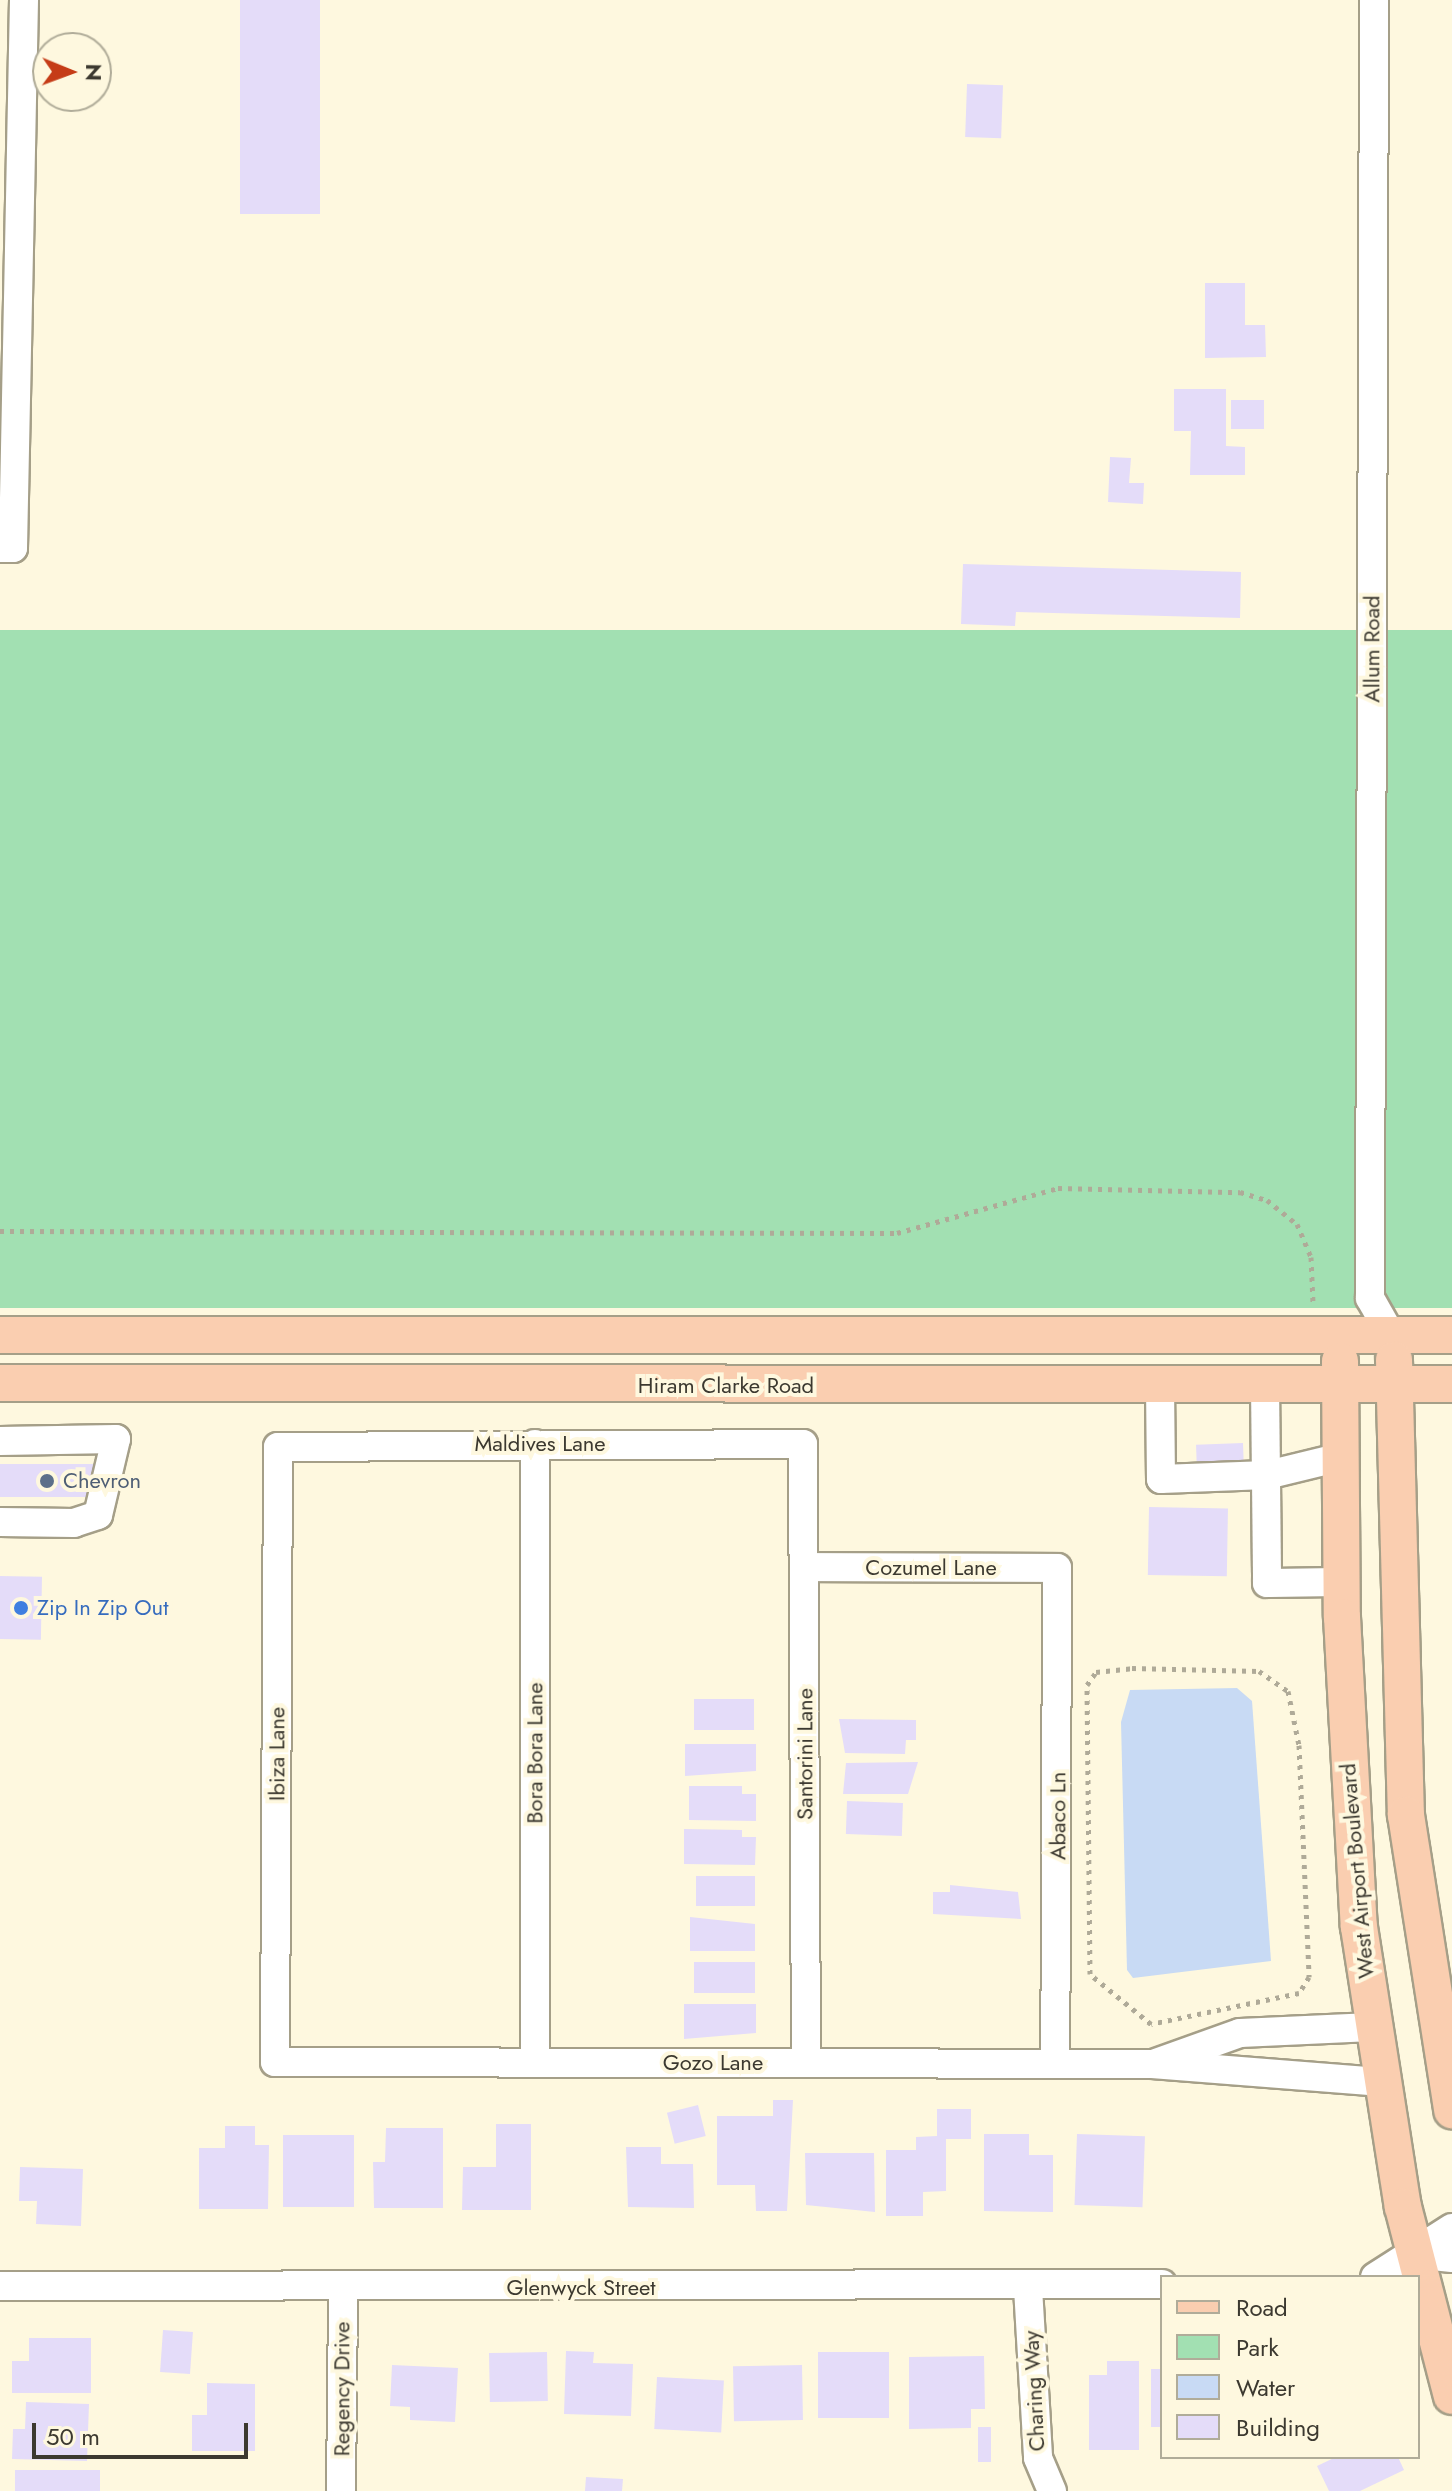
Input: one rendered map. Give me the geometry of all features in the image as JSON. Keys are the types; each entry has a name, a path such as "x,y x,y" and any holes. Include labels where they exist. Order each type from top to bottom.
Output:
{"main road":[{"path":"0,1335 874,1335 1326,1326 1391,1335 1452,1335"},
{"name":"West Airport Boulevard","path":"1326,1326 1340,1384 1341,1582 1349,1820 1379,2082 1420,2275"},
{"path":"133,1385 136,1335"},
{"path":"508,1335 508,1387"},
{"path":"874,1335 874,1386"},
{"path":"1391,1335 1397,1384 1406,1815 1452,2110"},
{"name":"Hiram Clarke Road","path":"0,1383 508,1387 1452,1384"},
{"name":"West Airport Boulevard","path":"1420,2276 1452,2396"}],"street":[{"path":"6,548 24,0"},
{"name":"Allum Road","path":"1374,0 1370,1298 1391,1335"},
{"path":"1326,1326 1370,1298"},
{"path":"1265,1384 1267,1583 1341,1582"},
{"path":"1160,1385 1161,1479 1267,1475 1341,1457"},
{"path":"0,1441 116,1439 98,1515 74,1523 0,1522"},
{"name":"Bora Bora Lane","path":"535,1444 535,2063"},
{"name":"Maldives Lane","path":"278,1447 803,1444"},
{"name":"Santorini Lane","path":"803,1444 806,2063"},
{"name":"Ibiza Lane","path":"275,2062 278,1447"},
{"name":"Cozumel Lane","path":"804,1567 1057,1568"},
{"name":"Abaco Ln","path":"1055,2064 1057,1568"},
{"path":"1152,2064 1240,2033 1372,2027"},
{"path":"1296,2076 1297,2031"},
{"name":"Gozo Lane","path":"275,2062 1152,2064"},
{"path":"1152,2064 1379,2082"},
{"path":"1378,2275 1452,2228"},
{"path":"1414,2254 1452,2258"},
{"name":"Glenwyck Street","path":"0,2286 1028,2288 1160,2284"},
{"name":"Regency Drive","path":"341,2491 343,2288"},
{"name":"Charing Way","path":"1028,2288 1038,2458 1052,2491"}],"path":[{"path":"0,1231 897,1233 1058,1188 1240,1192 1267,1200 1297,1224 1311,1257 1326,1326"},
{"path":"1120,1669 1228,1669 1279,1679 1288,1691 1299,1745 1307,1987 1151,2024 1090,1974 1087,1685 1096,1672 1120,1669"}],"green space":[{"path":"0,630 1452,630 1452,1308 0,1308"}],"water":[{"path":"1237,1688 1252,1701 1271,1961 1133,1978 1127,1970 1121,1722 1130,1690"}],"building":[{"path":"240,0 320,0 320,214 240,214"},
{"path":"967,84 1003,85 1001,138 965,137"},
{"path":"1205,283 1245,283 1245,325 1265,325 1266,357 1205,358"},
{"path":"1174,389 1226,389 1226,446 1245,447 1245,475 1190,475 1191,431 1174,431"},
{"path":"1231,400 1264,400 1264,429 1231,429"},
{"path":"1110,457 1131,458 1129,483 1144,483 1143,504 1108,502"},
{"path":"963,564 1241,572 1240,618 1016,612 1015,626 961,624"},
{"path":"1243,1443 1244,1470 1197,1472 1196,1445"},
{"name":"Chevron","path":"0,1464 93,1464 93,1497 0,1497"},
{"path":"1149,1507 1228,1508 1227,1576 1148,1575"},
{"name":"Zip In Zip Out","path":"0,1576 42,1577 41,1640 0,1639"},
{"path":"694,1699 754,1699 754,1730 694,1730"},
{"path":"839,1719 916,1720 916,1740 906,1740 905,1754 845,1753"},
{"path":"685,1744 756,1744 756,1771 685,1776"},
{"path":"918,1762 908,1794 843,1794 846,1763"},
{"path":"689,1786 742,1786 742,1794 756,1794 756,1821 689,1820"},
{"path":"847,1801 903,1803 902,1836 846,1834"},
{"path":"684,1829 742,1830 742,1837 756,1837 755,1865 684,1864"},
{"path":"696,1876 755,1876 755,1906 696,1906"},
{"path":"950,1885 1018,1892 1021,1919 933,1914 933,1892 950,1892"},
{"path":"690,1917 755,1924 755,1951 690,1951"},
{"path":"694,1962 755,1962 755,1993 694,1993"},
{"path":"684,2004 756,2004 756,2033 684,2039"},
{"path":"773,2100 793,2100 787,2211 756,2211 755,2185 717,2185 717,2116 773,2116"},
{"path":"698,2105 706,2136 675,2144 667,2113"},
{"path":"937,2109 971,2109 971,2139 946,2139 946,2191 923,2192 923,2216 886,2216 886,2150 916,2150 916,2137 937,2136"},
{"path":"496,2124 531,2124 531,2210 462,2210 463,2167 496,2167"},
{"path":"225,2126 255,2126 255,2145 269,2145 268,2209 199,2209 199,2148 225,2148"},
{"path":"386,2128 443,2128 443,2208 374,2208 373,2162 385,2162"},
{"path":"984,2134 1029,2134 1029,2155 1053,2155 1053,2212 984,2211"},
{"path":"1077,2134 1145,2136 1142,2207 1075,2205"},
{"path":"283,2135 354,2135 354,2207 283,2207"},
{"path":"626,2147 661,2147 661,2164 693,2164 694,2208 628,2207"},
{"path":"805,2153 874,2153 875,2212 806,2205"},
{"path":"20,2167 83,2169 81,2226 36,2224 37,2201 19,2201"},
{"path":"163,2330 193,2332 190,2374 160,2372"},
{"path":"29,2338 91,2338 91,2393 12,2393 12,2361 29,2361"},
{"path":"566,2351 594,2352 593,2363 633,2364 631,2416 564,2414"},
{"path":"547,2352 548,2401 490,2402 489,2353"},
{"path":"818,2352 889,2352 889,2418 818,2418"},
{"path":"984,2356 985,2409 971,2409 971,2428 909,2429 909,2357"},
{"path":"1107,2361 1139,2361 1139,2450 1089,2450 1089,2375 1107,2375"},
{"path":"392,2365 458,2368 455,2422 410,2420 410,2407 390,2406"},
{"path":"802,2365 803,2420 734,2421 733,2366"},
{"path":"1151,2369 1160,2369 1160,2427 1151,2427"},
{"path":"657,2377 724,2381 721,2432 654,2429"},
{"path":"207,2383 255,2384 255,2451 192,2451 192,2415 207,2415"},
{"path":"26,2402 89,2404 87,2461 12,2459 13,2429 25,2429"},
{"path":"978,2427 991,2427 991,2462 978,2462"},
{"path":"1332,2459 1399,2459 1404,2470 1360,2491 1329,2491 1317,2466"},
{"path":"15,2470 100,2470 100,2491 15,2491"},
{"path":"586,2477 623,2479 622,2491 585,2491"}],"place":[{"name":"Chevron","path":"47,1481"},
{"name":"Zip In Zip Out","path":"21,1608"}]}
